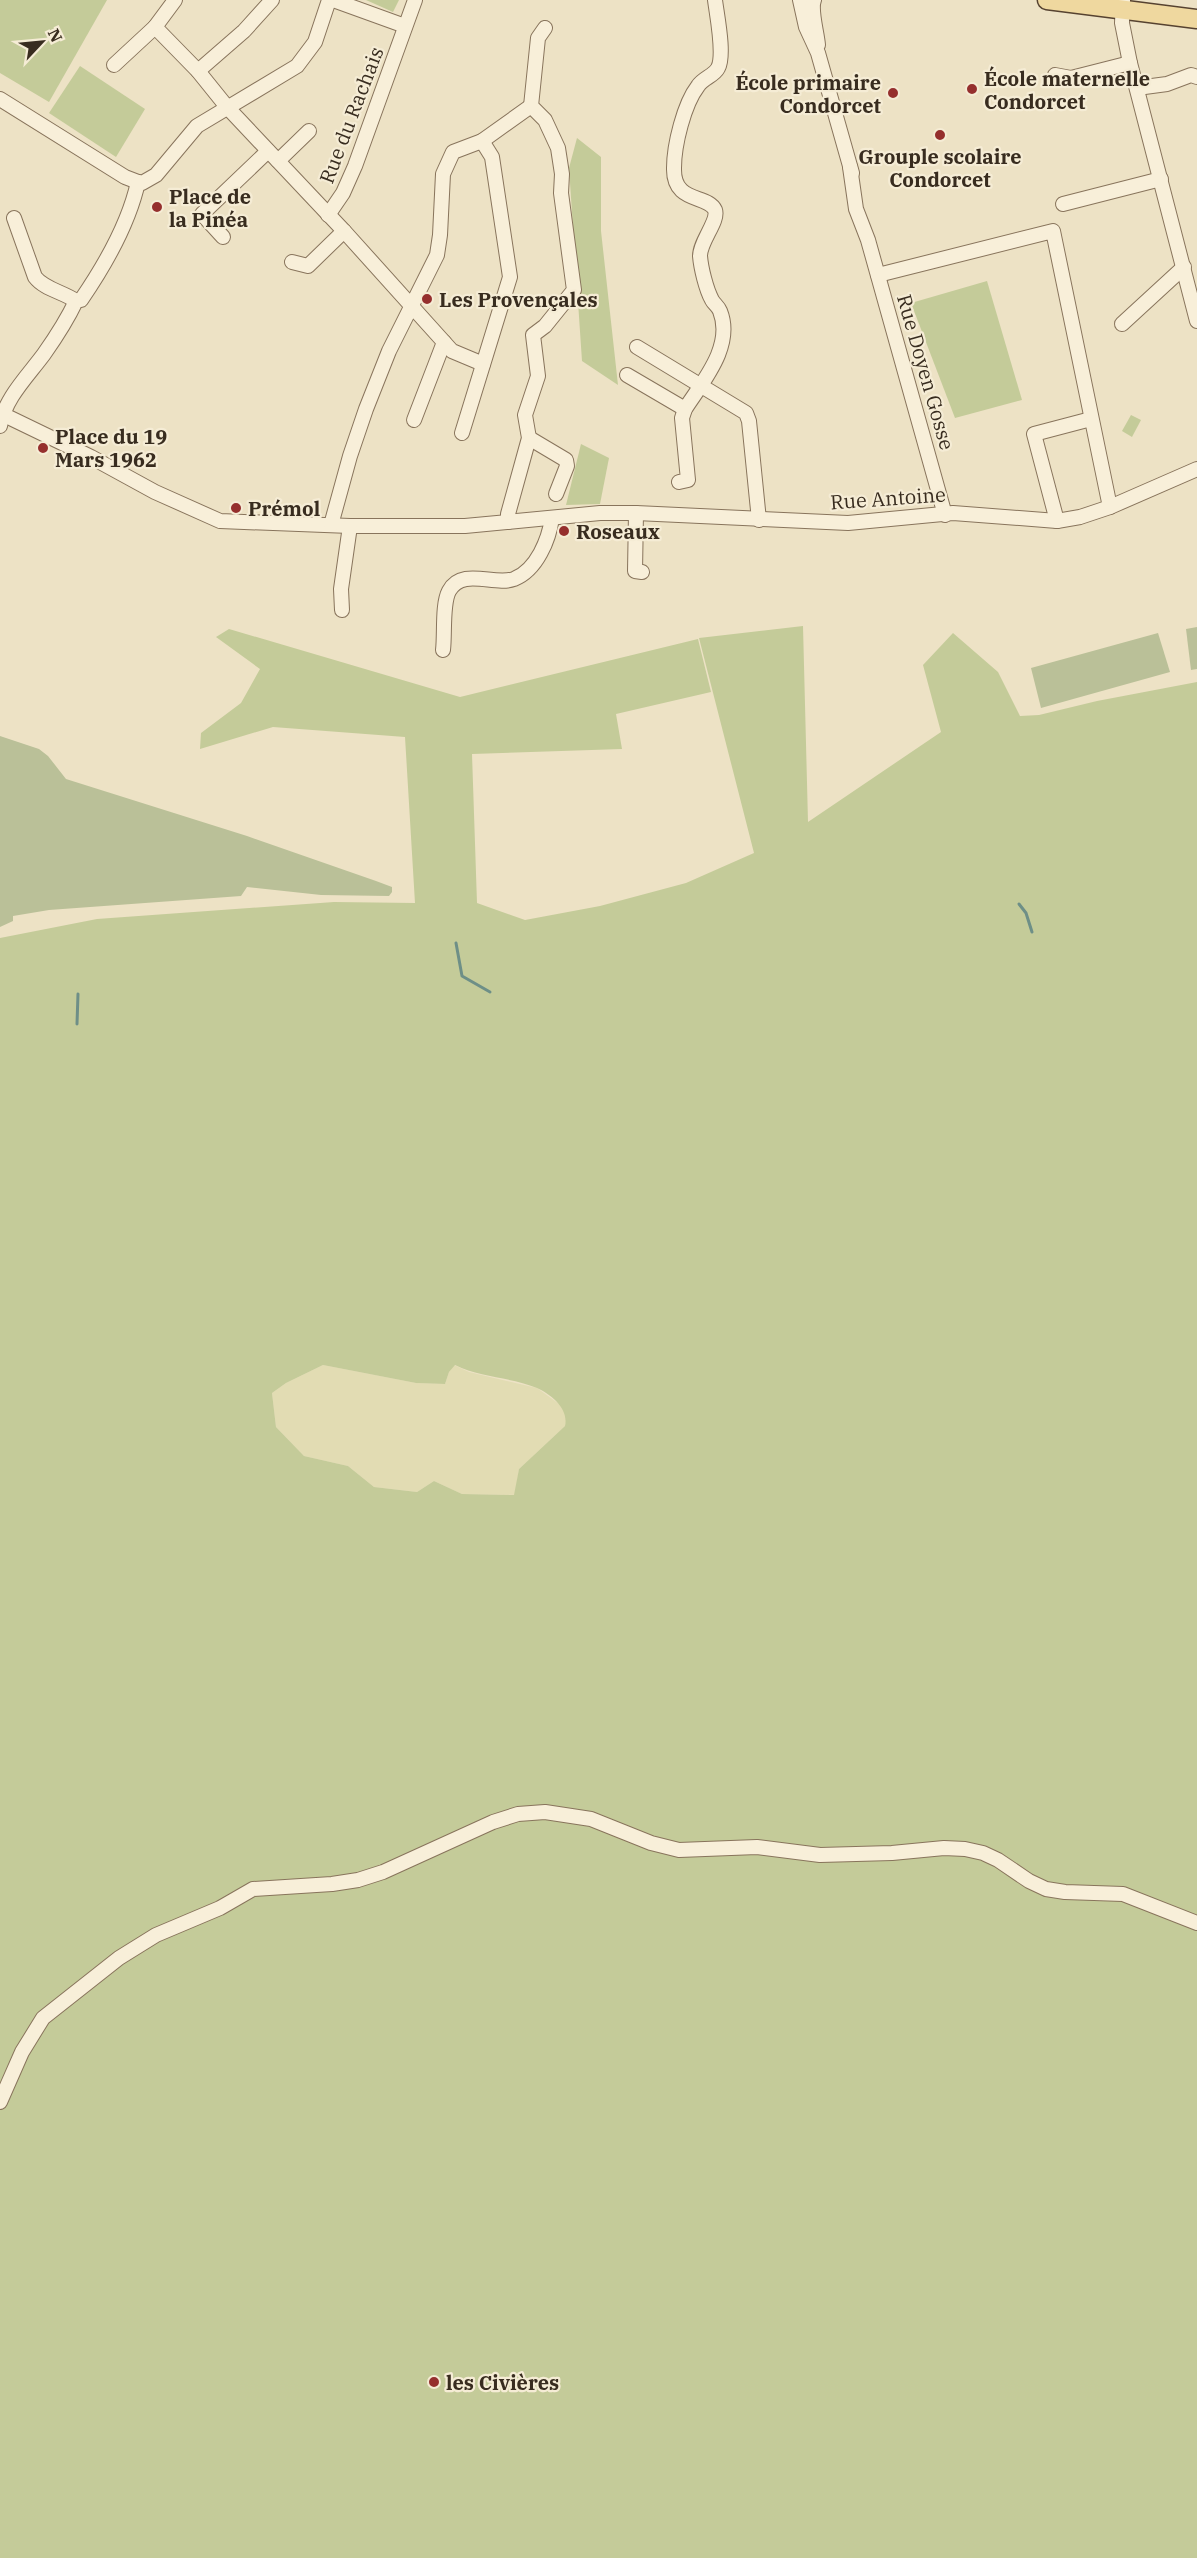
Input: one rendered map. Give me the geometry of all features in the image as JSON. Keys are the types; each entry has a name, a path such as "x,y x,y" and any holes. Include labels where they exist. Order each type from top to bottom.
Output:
{"main road":[{"path":"1047,0 1197,9"},
{"path":"1127,3 1197,20"}],"street":[{"path":"114,65 155,27 175,0"},
{"path":"198,71 219,50 244,31 272,0"},
{"path":"0,99 124,177 142,183 156,175 197,126 297,66 315,42 331,0 405,26"},
{"name":"Rue du Rachais","path":"328,214 343,193 356,166 415,0"},
{"path":"679,482 688,480 682,418 685,409 722,347 725,330 719,309 712,301 700,258 701,244 715,218 715,210 712,206 682,191 676,182 674,170 676,140 693,92 700,82 713,74 718,67 720,58 715,0"},
{"name":"Rue Doyen Gosse","path":"800,0 806,27 818,53 849,167 865,207 868,240 945,515"},
{"name":"Rue Doyen Gosse","path":"814,0 812,6 817,26 818,53"},
{"path":"1127,3 1122,23 1130,63 1197,321"},
{"path":"155,27 198,71 226,107 344,231 452,351 483,364"},
{"path":"332,525 350,456 366,409 389,351 436,255 440,235 443,174 453,152 482,141 531,106 538,38 545,28"},
{"path":"1055,75 1071,78 1130,63"},
{"path":"1137,88 1167,84 1191,75 1197,77"},
{"path":"508,522 508,514 529,438 525,415 538,376 532,335 545,326 574,290 558,148 545,120 531,106"},
{"path":"223,237 202,214 309,130"},
{"path":"462,433 510,277 492,157 482,141"},
{"path":"1063,204 1161,179"},
{"path":"1,418 14,392 68,318 76,301 81,300 94,281 131,209 138,182"},
{"path":"14,218 35,277 40,284 63,292 76,301"},
{"path":"292,262 308,266 344,231"},
{"path":"878,275 1053,231 1110,507"},
{"path":"1122,324 1184,267"},
{"path":"414,420 444,342"},
{"path":"636,347 746,413 749,421 759,520"},
{"path":"627,375 685,409"},
{"name":"Rue Antoine","path":"1,418 98,460 154,492 220,521 350,526 465,526 571,516 636,513 848,523 953,513 1057,521 1110,507 1197,469"},
{"path":"1057,521 1034,434 1091,419"},
{"path":"529,438 566,460 567,466 556,494"},
{"path":"636,513 635,571 642,572"},
{"path":"443,650 446,627 445,605 450,589 463,579 514,579 524,572 540,554 549,535 552,518"},
{"path":"342,610 341,589 350,526"},
{"path":"0,2102 22,2052 43,2018 119,1958 156,1935 220,1908 253,1889 358,1880 383,1872 493,1822 518,1814 545,1812 591,1819 651,1843 679,1850 757,1847 820,1854 964,1849 991,1856 1029,1881 1051,1890 1123,1894 1197,1923"}],"shaded area":[{"path":"323,1365 416,1383 445,1384 454,1365 469,1372 537,1388 562,1406 567,1419 565,1426 519,1469 515,1495 462,1494 434,1481 417,1492 374,1487 348,1466 304,1456 276,1427 272,1393 286,1383"}],"green space":[{"path":"0,0 107,0 49,102 0,73"},
{"path":"366,0 399,0 393,12"},
{"path":"80,66 145,109 116,157 49,113"},
{"path":"577,138 601,157 601,231 618,385 582,361 569,168"},
{"path":"987,281 1022,400 955,418 911,303"},
{"path":"1131,415 1141,420 1132,437 1122,431"},
{"path":"581,444 609,458 600,504 566,505"},
{"path":"803,626 808,822 941,732 923,665 953,633 998,672 1020,716 1039,715 1097,701 1197,682 1197,2558 0,2558 0,938 97,919 334,902 415,903 405,737 273,727 200,749 201,733 241,703 260,669 216,637 229,629 460,697 698,639 711,692 616,714 622,749 472,754 477,903 525,920 600,906 686,883 754,853 699,638","holes":["323,1365 416,1383 445,1384 449,1372 455,1365 475,1373 527,1384 543,1391 558,1403 566,1420 565,1426 519,1469 514,1495 462,1494 434,1481 417,1492 374,1487 348,1466 304,1456 276,1427 272,1393 286,1383"]},
{"path":"1197,627 1197,669 1191,670 1186,629"},
{"path":"1158,633 1170,672 1041,708 1031,668"},
{"path":"0,736 39,749 48,756 66,779 247,836 392,887 392,892 389,896 321,895 247,887 241,896 49,910 13,916 13,921 0,927"}],"waterway":[{"path":"1019,904 1026,913 1032,932"},
{"path":"456,943 462,976 490,992"},
{"path":"77,1024 78,994"}],"place":[{"name":"École maternelle Condorcet","path":"972,89"},
{"name":"École primaire Condorcet","path":"893,93"},
{"name":"Grouple scolaire Condorcet","path":"940,135"},
{"name":"Place de la Pinéa","path":"157,207"},
{"name":"Les Provençales","path":"427,299"},
{"name":"Place du 19 Mars 1962","path":"43,448"},
{"name":"Prémol","path":"236,508"},
{"name":"Roseaux","path":"564,531"},
{"name":"les Civières","path":"434,2382"}]}
